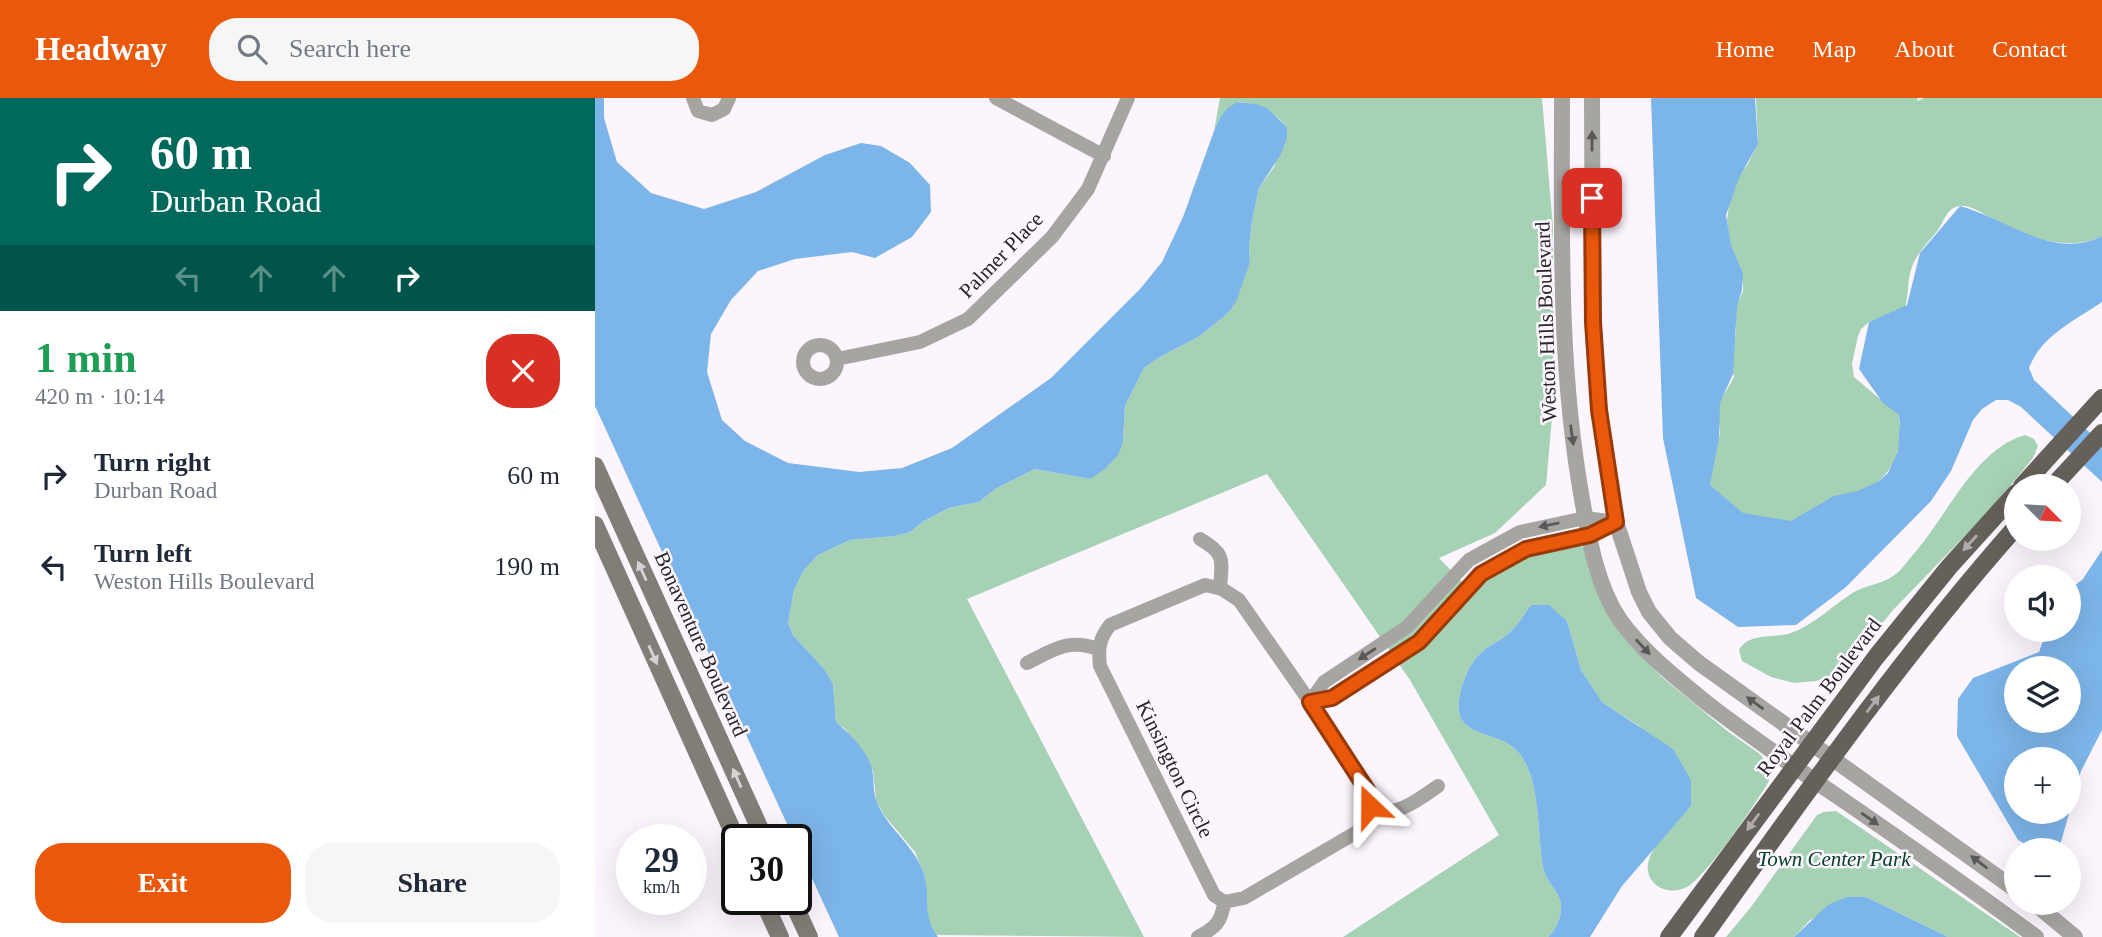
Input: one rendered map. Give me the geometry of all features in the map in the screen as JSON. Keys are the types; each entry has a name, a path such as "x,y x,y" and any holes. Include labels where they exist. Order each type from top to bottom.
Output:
{"main road":[{"path":"2033,474 2102,398"},
{"path":"2065,474 2101,435"},
{"name":"Bonaventure Boulevard","path":"595,466 758,824"},
{"name":"Royal Palm Boulevard","path":"1669,937 1793,767 1914,610 2004,507"},
{"path":"595,525 729,824"},
{"path":"1703,937 1831,758 1934,624 2004,541"},
{"path":"770,915 780,937"},
{"path":"799,915 809,937"}],"street":[{"path":"693,98 698,111 712,116 724,109 729,98"},
{"path":"996,98 1104,156"},
{"name":"Palmer Place","path":"837,359 920,342 968,319 1052,237 1088,189 1128,98"},
{"name":"Weston Hills Boulevard","path":"1562,98 1563,329 1569,417 1585,518 1596,565 1619,618 1667,671 1793,767 2036,937"},
{"path":"1592,98 1593,322 1599,410 1616,522 1639,592 1649,612 1670,638 1699,663 2004,881"},
{"path":"1310,702 1324,682 1406,628 1469,560 1520,532 1585,518 1616,522"},
{"path":"1310,702 1332,698 1419,642 1481,574 1526,549 1590,535 1616,522"},
{"path":"1200,539 1215,548 1221,558 1220,588"},
{"path":"1027,663 1070,643 1083,643 1098,649 1102,635 1110,625 1206,585 1220,588 1239,600 1367,790 1369,813 1357,832 1244,898 1224,902 1223,918 1214,929 1198,937"},
{"name":"Kinsington Circle","path":"1098,649 1100,666 1214,895 1224,902"},
{"path":"1343,669 1353,684"},
{"path":"1369,813 1390,813 1413,804 1438,786"},
{"path":"2048,915 2075,937"}],"green space":[{"path":"1220,98 1542,98 1553,227 1554,396 1546,485 1495,533 1439,558 1468,588 1526,549 1572,542 1586,548 1630,645 1663,678 1760,754 1770,768 1769,781 1718,855 1687,887 1680,890 1663,889 1656,885 1649,875 1648,865 1657,844 1691,806 1639,726 1602,702 1581,670 1567,621 1531,605 1514,628 1473,662 1462,688 1459,713 1469,727 1514,748 1530,773 1537,806 1544,871 1561,903 1555,928 1548,937 1343,937 1499,835 1410,680 1267,474 967,599 1144,937 936,935 927,916 925,877 915,852 884,815 876,800 873,771 846,730 836,722 833,684 825,670 793,635 788,623 794,590 803,571 818,555 850,540 910,532 949,508 979,502 995,489 1035,469 1090,479 1123,442 1125,406 1144,368 1200,336 1227,314 1250,262 1252,221 1259,188 1274,167 1287,127 1265,109 1238,102 1221,116 1214,131"},
{"path":"1756,98 1917,98 1918,101 1924,98 2102,98 2102,236 2077,243 2050,241 2010,228 1969,207 1959,206 1951,210 1913,264 1905,307 1869,322 1858,336 1852,364 1854,377 1898,414 1900,441 1895,459 1879,481 1798,523 1747,519 1711,494 1710,480 1720,433 1717,407 1734,377 1730,360 1736,333 1736,308 1743,291 1743,283 1732,265 1727,220 1738,178 1758,143"},
{"path":"2025,435 2034,439 2038,446 2033,458 2020,474 2004,474 2004,493 1893,610 1854,659 1835,674 1816,681 1794,683 1771,677 1742,661 1739,650 1743,644 1755,638 1791,633 1816,620 1854,592 1896,574 1924,541 1975,470 2007,443"},
{"name":"Town Center Park","path":"1836,811 2020,937 1948,937 1866,897 1810,920 1794,937 1726,937 1751,907 1817,815"}],"water":[{"path":"595,98 604,98 604,118 617,162 651,193 704,209 756,192 825,155 861,143 881,146 910,163 930,185 931,212 912,237 875,258 852,252 795,259 758,271 731,300 711,334 707,372 722,420 745,441 788,463 859,472 902,468 952,448 1051,378 1140,289 1162,262 1183,217 1214,131 1228,108 1237,102 1256,104 1267,108 1287,127 1287,138 1281,154 1259,188 1252,221 1250,262 1236,302 1227,314 1200,336 1144,368 1125,406 1123,442 1118,455 1106,468 1090,479 1035,469 995,489 979,502 949,508 910,532 850,540 818,555 803,571 794,590 788,623 793,635 825,670 833,684 836,722 864,752 871,767 875,795 882,812 920,863 926,883 928,913 938,937 839,937 812,878 812,824 787,824 595,406"},
{"path":"1651,98 1755,98 1758,144 1739,178 1726,215 1731,245 1743,274 1737,307 1733,374 1720,403 1719,438 1710,485 1743,513 1791,521 1834,496 1858,491 1879,481 1888,473 1898,451 1900,422 1898,414 1883,403 1859,369 1869,322 1907,305 1920,253 1960,206 2048,241 2066,244 2102,236 2102,302 2050,338 2034,357 2029,368 2034,380 2102,444 2102,482 2021,407 2008,400 1996,400 1982,409 1973,420 1951,471 1931,501 1846,587 1796,625 1738,627 1696,598 1663,438"},
{"path":"2102,550 2102,730 2081,771 2081,747 2004,747 2004,816 1957,736 1958,699 1973,678 2004,666 2004,733 2081,733 2081,656 2029,656 2039,652 2043,642 2081,642 2081,581"},
{"path":"1531,605 1549,605 1567,621 1581,670 1602,702 1673,749 1691,780 1691,806 1622,886 1590,937 1548,937 1559,920 1561,903 1544,871 1537,806 1530,773 1514,748 1469,727 1459,713 1462,688 1473,662 1514,628"},
{"path":"2009,824 2066,824 2062,838 2017,838"},
{"path":"1847,897 1866,897 1948,937 1794,937 1828,905"}],"route":[{"path":"1370,806 1367,790 1310,702 1332,698 1419,642 1481,574 1526,549 1590,535 1616,522 1599,410 1593,322 1592,198"}]}
